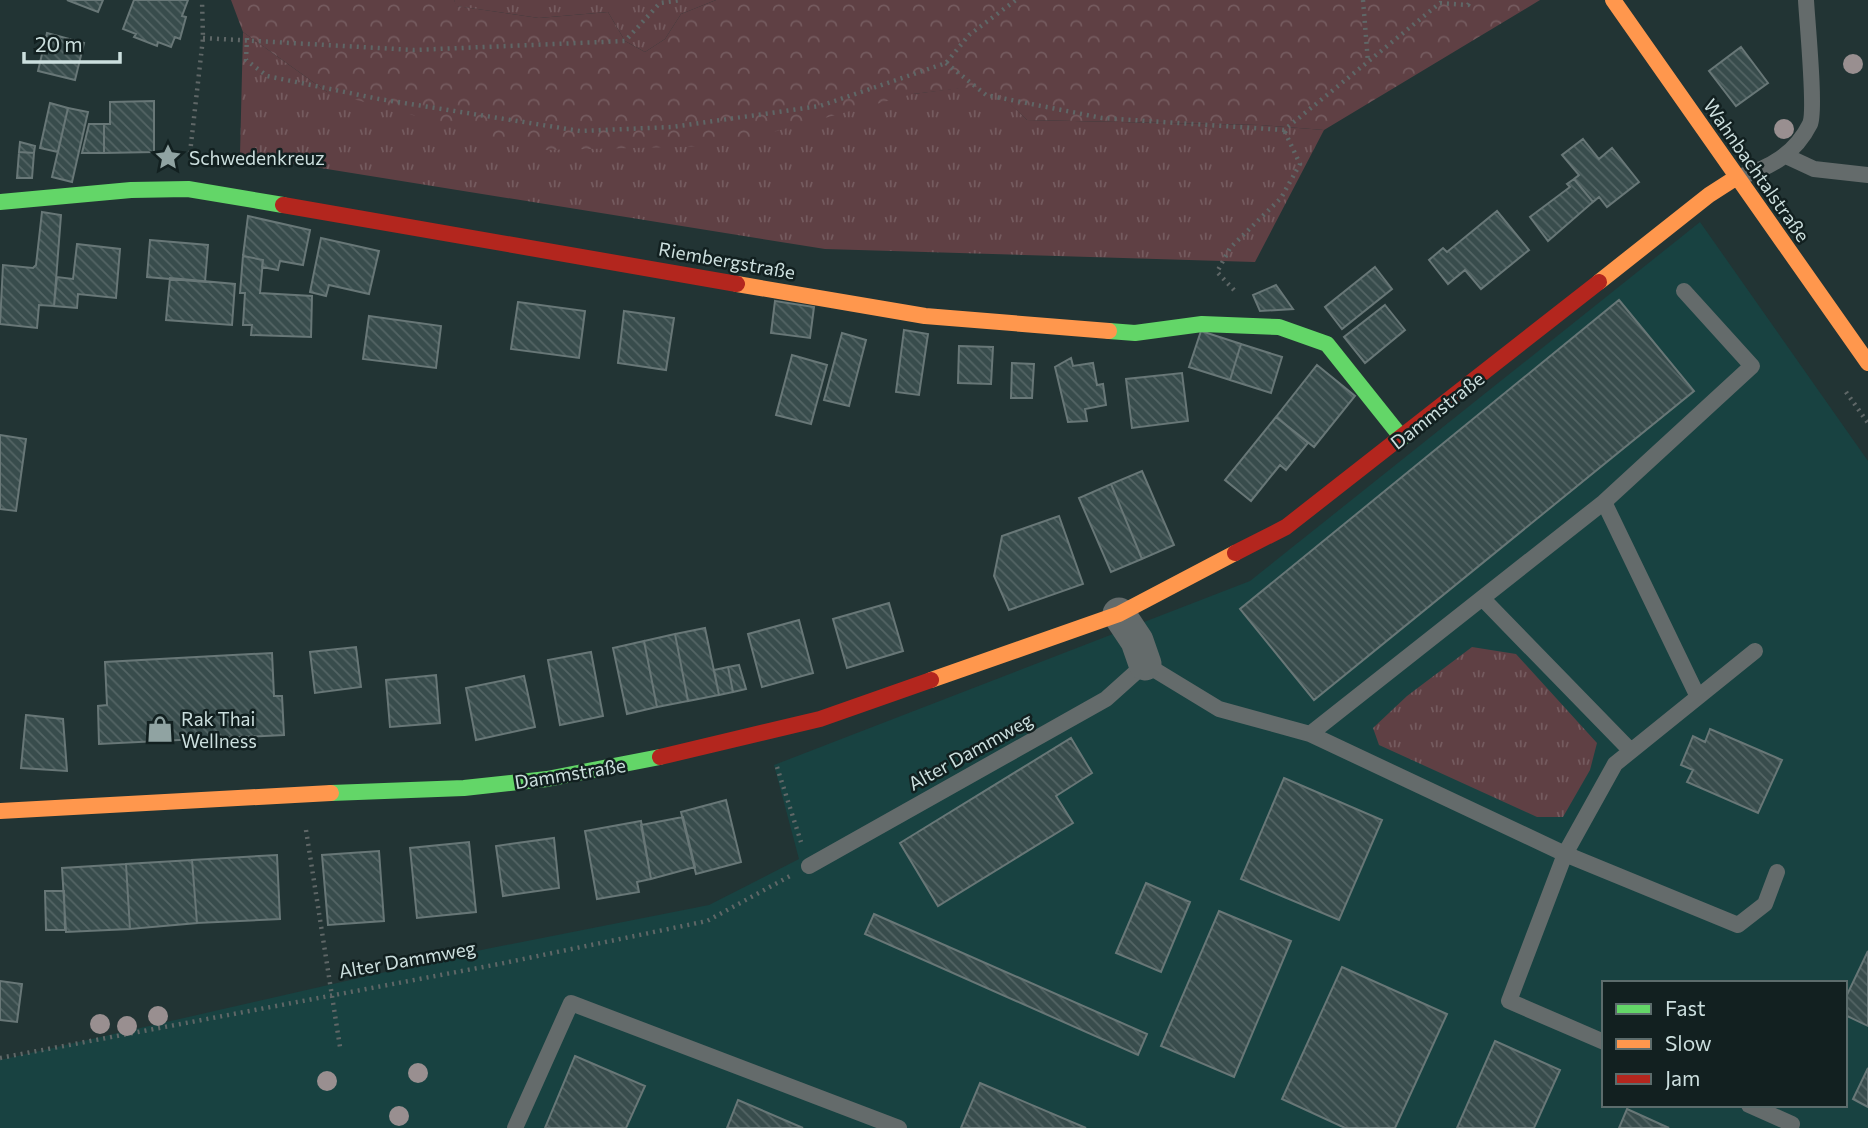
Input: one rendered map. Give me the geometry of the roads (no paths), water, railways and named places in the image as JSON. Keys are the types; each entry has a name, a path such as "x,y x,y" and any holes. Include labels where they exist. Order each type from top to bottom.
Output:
{"street":[{"name":"Wahnbachtalstraße","path":"1613,0 1868,363"},
{"name":"Dammstraße","path":"0,811 148,801 464,788 547,779 708,748 820,719 1119,614 1286,527 1709,195 1737,177"},
{"name":"Riembergstraße","path":"0,202 131,190 188,189 925,316 1135,333 1202,324 1279,327 1328,344 1402,438"},
{"path":"1119,614 1137,641 1145,664"}],"lane":[{"path":"1737,177 1768,168 1786,156 1811,122 1806,0"},
{"path":"1786,156 1814,169 1868,174"},
{"path":"1310,734 1604,502 1752,366 1684,291"},
{"path":"1604,502 1698,697"},
{"path":"1483,599 1631,751"},
{"path":"1602,1041 1508,1001 1566,854 1615,764 1755,651"},
{"path":"1145,664 1219,709 1310,734 1566,854 1738,925 1765,904 1777,872"},
{"name":"Alter Dammweg","path":"809,866 1106,699 1145,664"},
{"path":"515,1128 571,1003 899,1128"},
{"path":"1754,1107 1792,1124"}],"place":[{"name":"Schwedenkreuz","path":"168,157"},
{"name":"Rak Thai Wellness","path":"160,729"}]}
